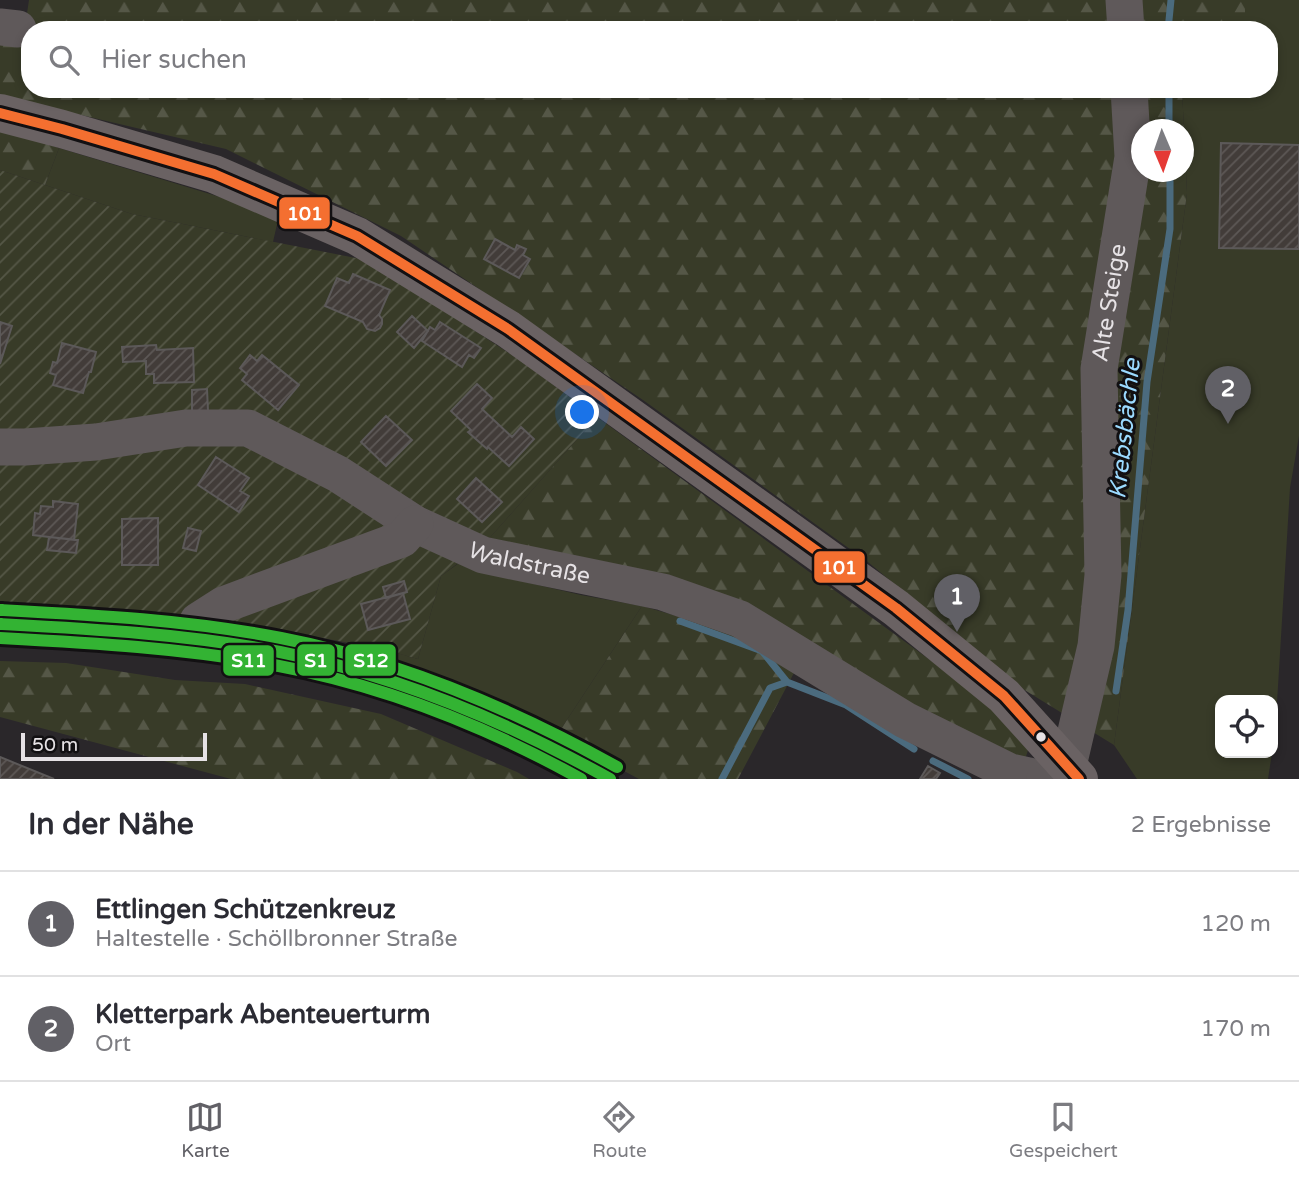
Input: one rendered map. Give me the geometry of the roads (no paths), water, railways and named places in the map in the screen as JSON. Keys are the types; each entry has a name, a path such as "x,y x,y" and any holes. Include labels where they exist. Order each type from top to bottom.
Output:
{"main road":[{"path":"0,113 214,174 357,236 508,329 896,608 1004,696 1059,776"}],"street":[{"path":"1124,0 1125,21"},
{"name":"Alte Steige","path":"1059,776 1096,646 1102,587 1099,369 1133,157 1130,98"},
{"name":"Waldstraße","path":"0,447 96,442 186,428 248,428 338,474 415,524 483,555 663,592 740,619 905,720 1010,772 1059,776"},
{"path":"198,621 223,605 402,539 415,524"}],"waterway":[{"name":"Krebsbächle","path":"1169,21 1171,0"},
{"name":"Krebsbächle","path":"1169,98 1169,119"},
{"name":"Krebsbächle","path":"1116,691 1128,610 1147,382 1170,229 1170,182"},
{"path":"680,621 762,651 787,682"},
{"name":"Krebsbächle","path":"722,779 770,688 787,682 846,705 914,749"},
{"name":"Krebsbächle","path":"933,761 968,779"}],"place":[{"name":"Kletterpark Abenteuerturm","path":"1228,424"},
{"name":"Ettlingen Schützenkreuz","path":"957,632"}]}
